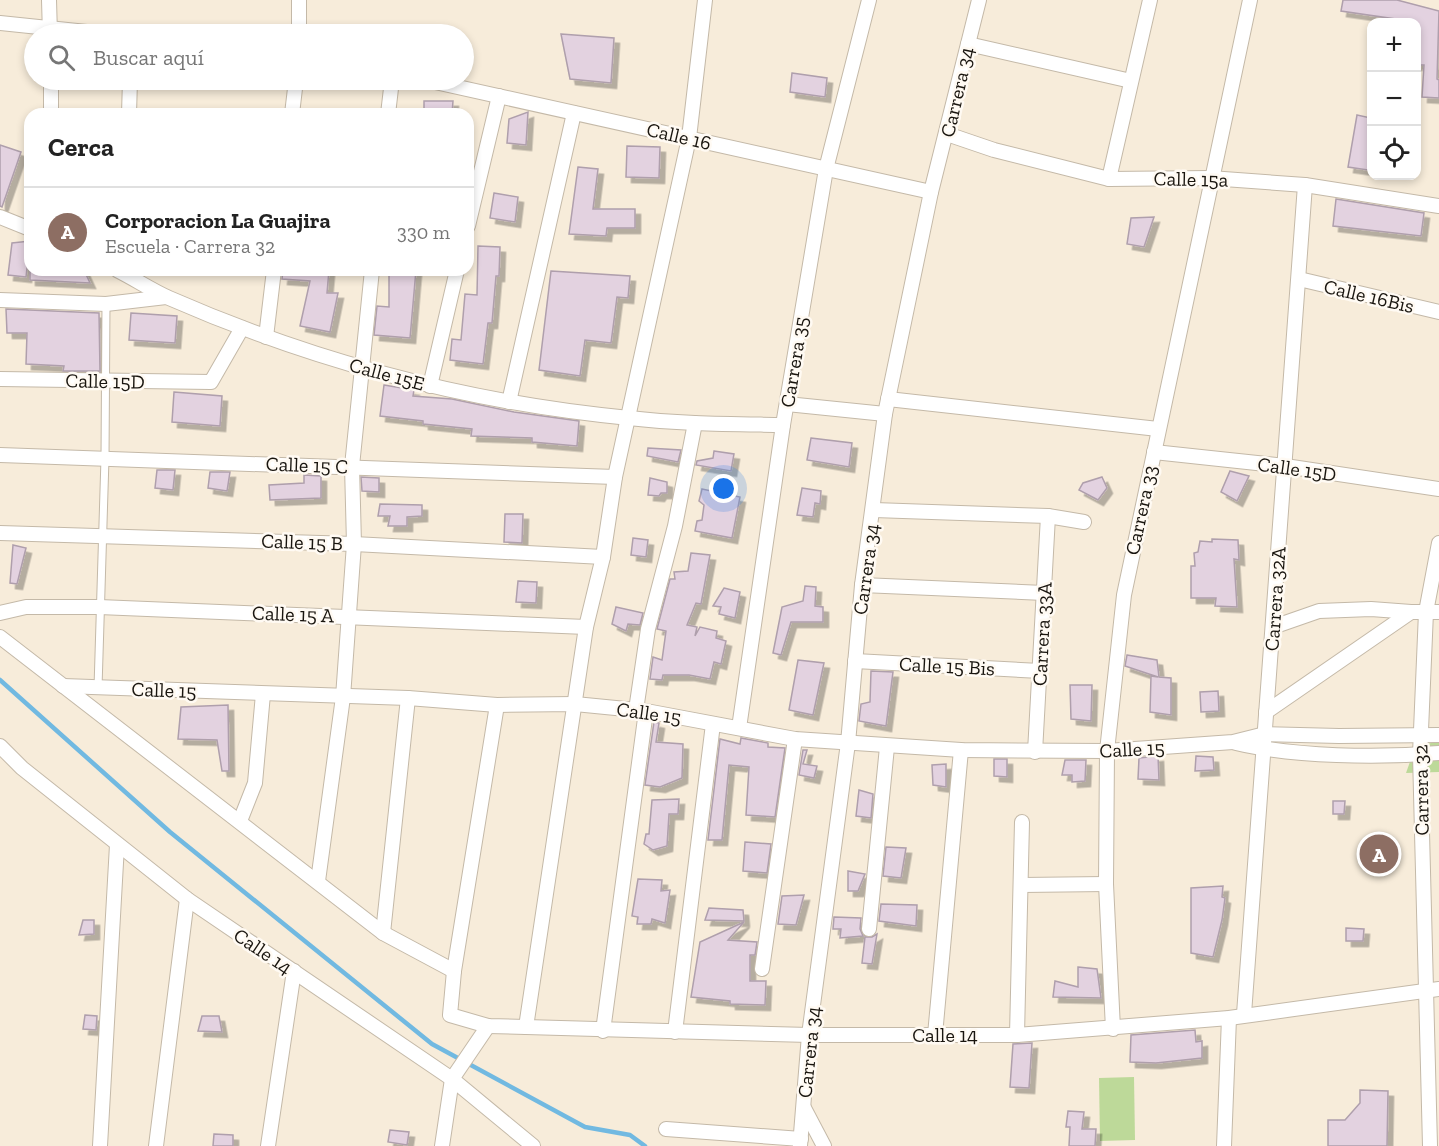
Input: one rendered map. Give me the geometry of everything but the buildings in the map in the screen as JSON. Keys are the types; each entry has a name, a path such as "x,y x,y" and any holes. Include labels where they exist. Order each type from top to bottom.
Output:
{"street":[{"path":"50,0 50,24"},
{"path":"299,0 299,24"},
{"path":"526,1027 586,627 603,557 615,477 689,138 705,0"},
{"name":"Carrera 35","path":"739,728 783,424 826,169 869,0"},
{"name":"Carrera 34","path":"801,1142 809,1035 848,743 862,585 874,510 885,414 931,192 979,0"},
{"path":"1109,179 1150,0"},
{"name":"Carrera 33","path":"1113,1029 1106,884 1107,751 1124,596 1210,178 1250,0"},
{"path":"0,23 24,27"},
{"path":"968,44 1131,81"},
{"path":"51,90 51,108"},
{"path":"129,108 130,90"},
{"path":"293,108 295,90"},
{"path":"389,108 391,90"},
{"name":"Calle 16","path":"472,90 931,192"},
{"path":"474,201 499,96"},
{"path":"509,402 574,112"},
{"name":"Calle 15a","path":"947,134 994,150 1109,179 1210,178 1305,185 1439,206"},
{"name":"Carrera 32A","path":"1244,1014 1305,185"},
{"path":"0,217 24,227"},
{"path":"130,276 166,297"},
{"path":"266,337 273,276"},
{"path":"318,881 343,697 354,544 352,466 371,276"},
{"path":"430,386 457,276"},
{"name":"Calle 16Bis","path":"1299,279 1439,312"},
{"name":"Calle 15E","path":"0,300 106,304 166,297 266,337 361,368 430,386 509,402 628,418 695,423 783,424"},
{"name":"Calle 15D","path":"0,379 211,382 242,328"},
{"path":"888,399 1158,429"},
{"path":"787,404 885,414"},
{"path":"603,1031 641,711 648,629 675,526 695,423"},
{"name":"Calle 15D","path":"1154,452 1285,466 1439,489"},
{"name":"Calle 15 C","path":"0,454 615,477"},
{"path":"874,510 1048,516 1084,522"},
{"name":"Carrera 33A","path":"1035,752 1048,516"},
{"name":"Calle 15 B","path":"0,533 354,544 603,557"},
{"name":"Carrera 32","path":"1430,1146 1432,989 1420,736 1439,543"},
{"path":"862,585 1044,593"},
{"name":"Calle 15 A","path":"0,613 26,607 99,607 586,627"},
{"path":"1273,627 1319,611 1371,609 1433,612"},
{"path":"1266,712 1411,612"},
{"path":"0,637 383,933 454,971 497,705"},
{"name":"Calle 15 Bis","path":"855,661 1040,671"},
{"name":"Calle 15","path":"63,686 408,698 497,705 574,704 641,711 795,739 887,747 961,750 1107,751 1233,742 1265,734 1439,735"},
{"path":"240,821 255,783 263,694"},
{"path":"383,933 408,698"},
{"path":"675,1032 713,724"},
{"path":"762,969 795,739"},
{"name":"Calle 15","path":"1233,742 1264,750 1439,753"},
{"name":"Calle 14","path":"0,746 22,768 187,899 455,1074 530,1145"},
{"path":"869,929 887,747"},
{"path":"935,1035 961,750"},
{"path":"1017,1035 1022,822"},
{"path":"100,1146 117,844"},
{"path":"1022,885 1106,884"},
{"path":"156,1146 187,899"},
{"path":"268,1146 294,971"},
{"name":"Calle 14","path":"454,971 450,1015 488,1026 809,1035 1017,1035 1113,1029 1228,1018 1432,989"},
{"path":"1224,1146 1228,1018"},
{"path":"442,1146 455,1074 488,1026"},
{"path":"803,1107 824,1146"},
{"path":"666,1129 801,1142"}],"lane":[{"path":"98,688 105,458 106,304"}],"green space":[{"path":"1439,742 1439,772 1406,773 1416,745"},
{"path":"1134,1077 1135,1140 1100,1141 1099,1078"}],"waterway":[{"path":"0,680 170,832 432,1044 585,1127 630,1135 645,1146"}],"place":[{"name":"Corporacion La Guajira","path":"1379,854"}]}
